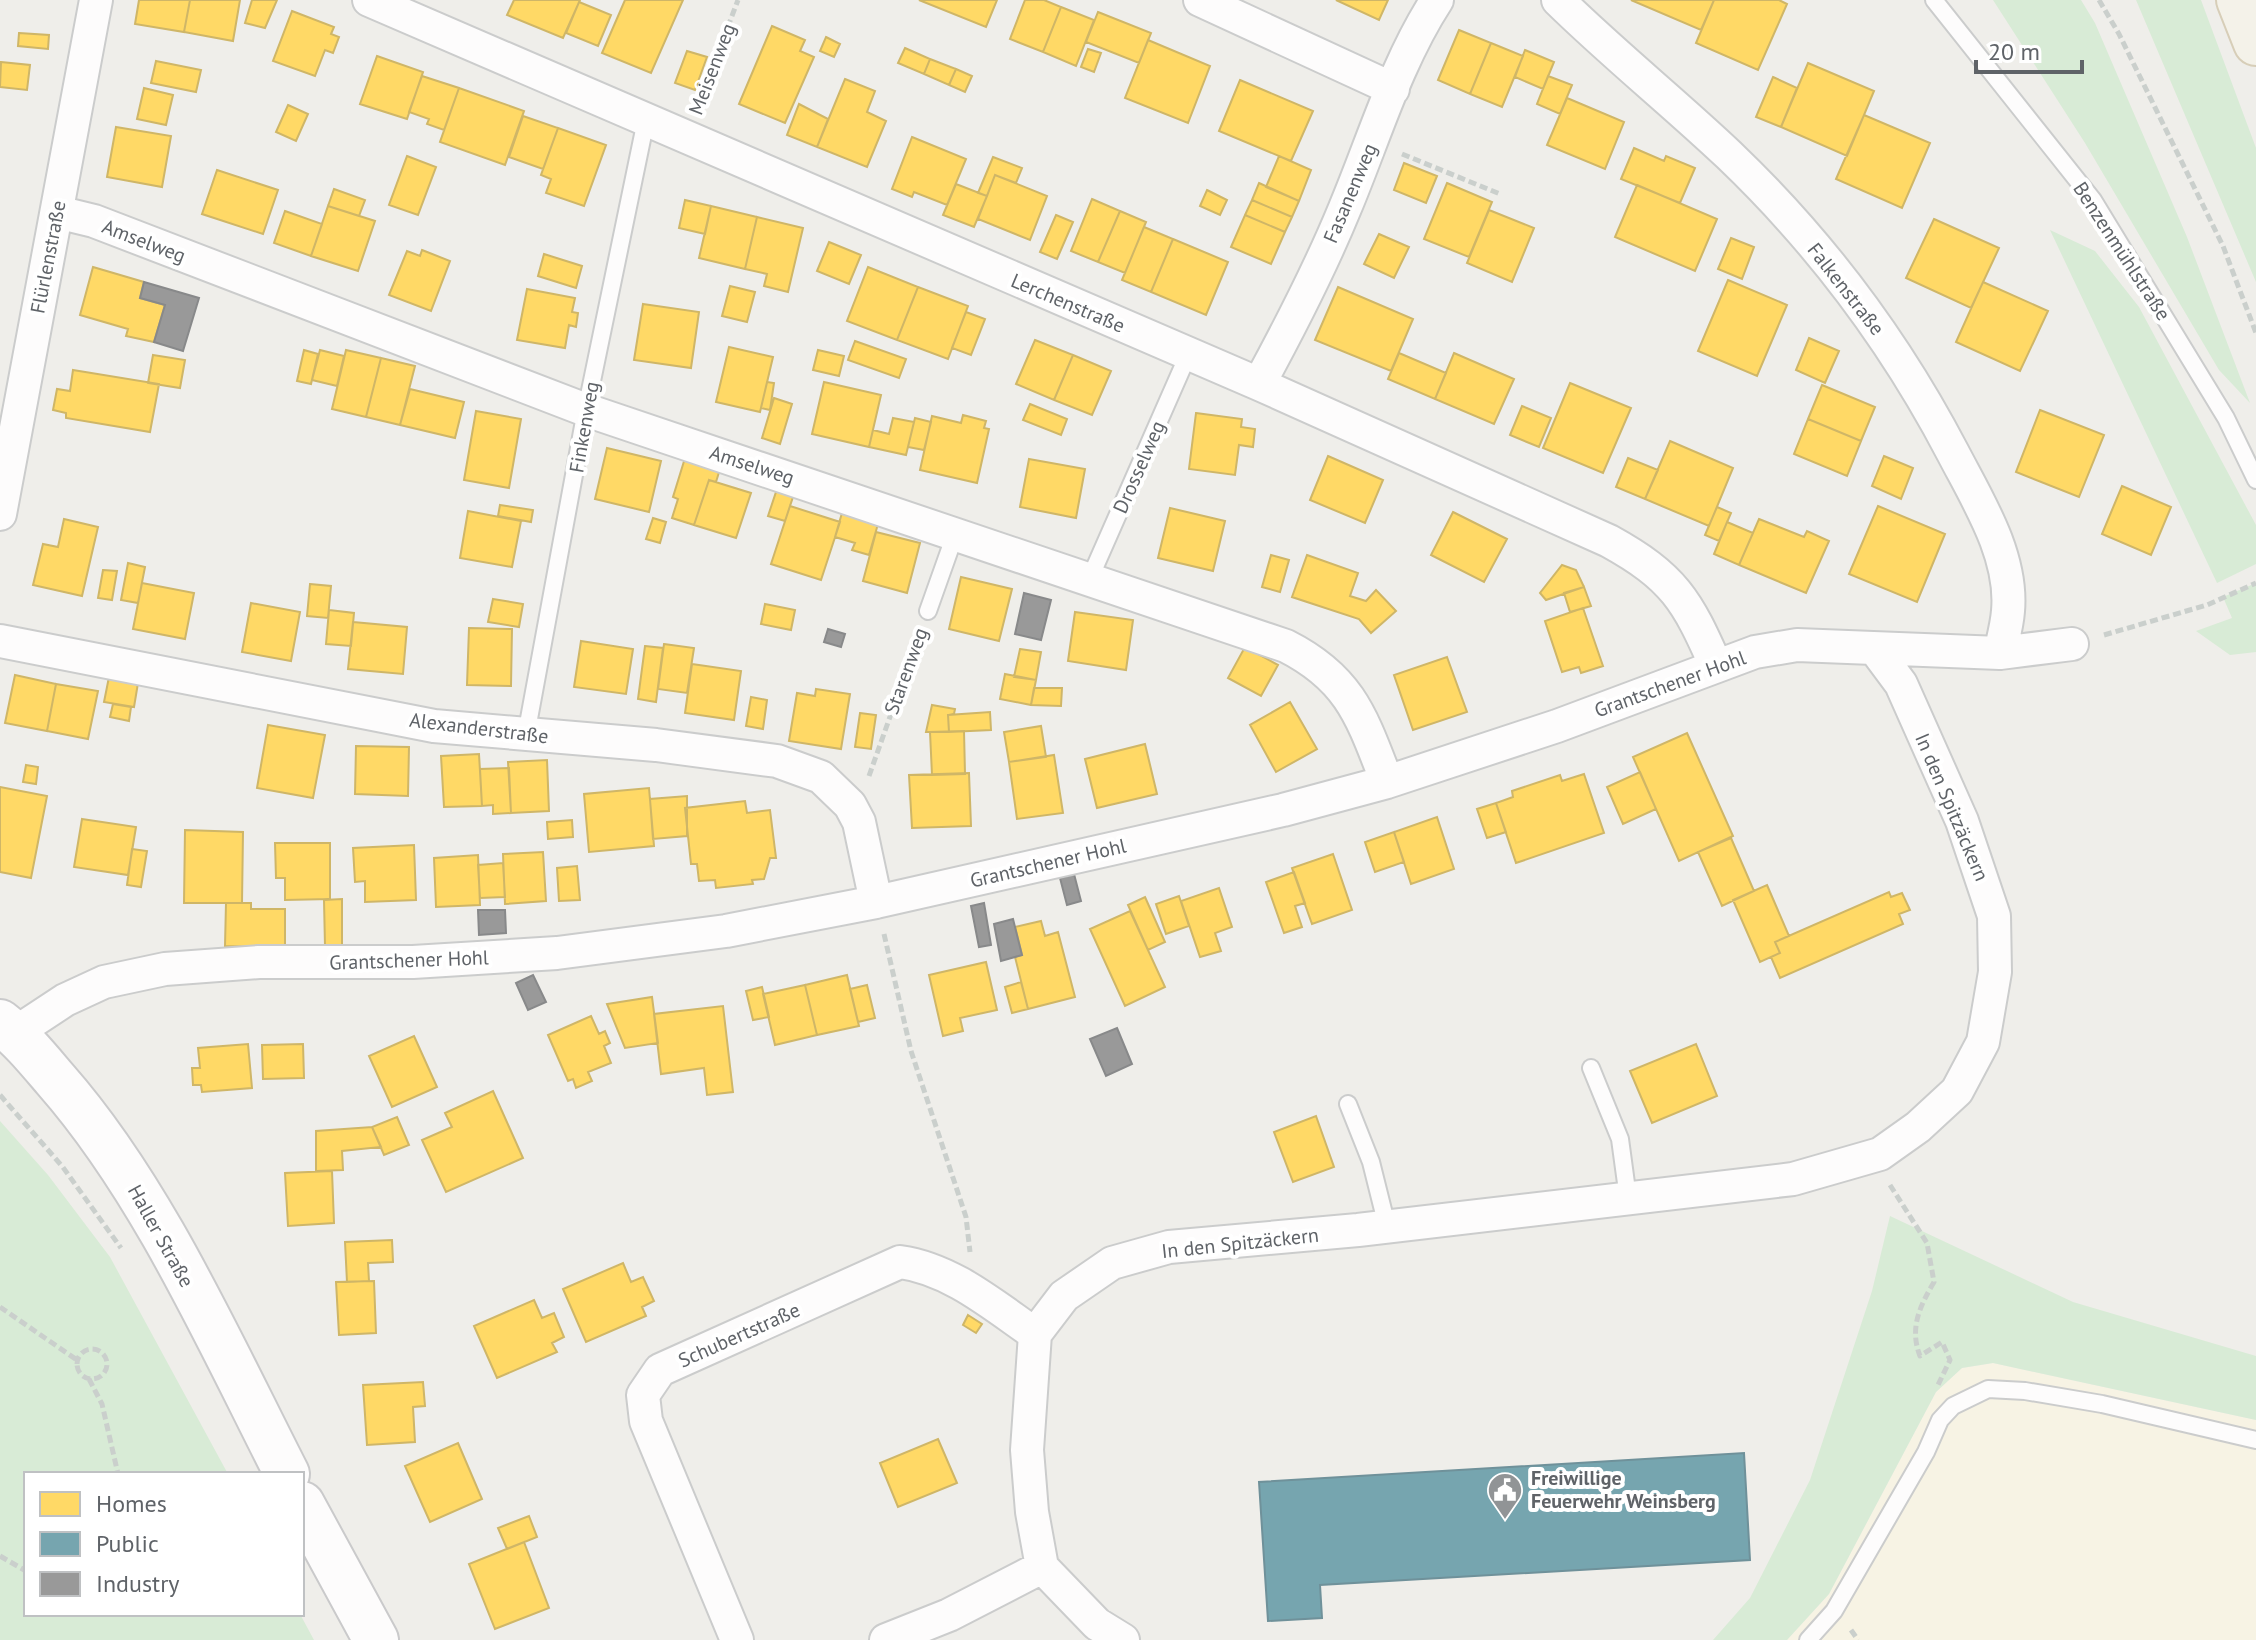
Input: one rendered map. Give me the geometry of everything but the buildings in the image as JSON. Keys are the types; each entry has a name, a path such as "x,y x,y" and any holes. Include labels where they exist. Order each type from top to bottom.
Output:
{"main road":[{"path":"2239,0 2256,43"}],"street":[{"name":"Flürlenstraße","path":"0,514 96,0"},
{"name":"Lerchenstraße","path":"369,0 1259,384 1609,541 1645,561 1674,586 1693,614 1716,666"},
{"path":"1200,0 1393,89"},
{"name":"Fasanenweg","path":"1259,384 1298,313 1393,89 1437,0"},
{"name":"Falkenstraße","path":"1558,0 1729,155 1795,224 1858,299 1924,398 1998,547 2007,580 2009,611 2000,653"},
{"name":"Amselweg","path":"57,212 94,221 586,410 956,532 1260,637 1313,660 1332,675 1352,699 1387,782"},
{"name":"Alexanderstraße","path":"0,641 434,726 656,745 777,761 821,777 850,805 859,822 876,902"},
{"name":"Grantschener Hohl","path":"7,1027 104,982 165,969 259,962 413,962 557,953 726,931 876,902 1283,810 1387,782 1557,726 1755,652 1797,645 2000,653 2072,644"},
{"name":"In den Spitzäckern","path":"1035,1334 1064,1296 1112,1263 1169,1247 1387,1226 1793,1179 1880,1154 1918,1127 1957,1091 1983,1042 1995,972 1994,916 1980,866 1901,684 1875,649"},
{"name":"Haller Straße","path":"7,1027 80,1107 121,1164 217,1338 286,1472"},
{"name":"Schubertstraße","path":"737,1640 646,1421 643,1395 660,1370 900,1262 926,1266 975,1292 1035,1334"},
{"path":"1035,1334 1027,1450 1032,1512 1042,1567 1097,1624 1123,1640"},
{"path":"304,1508 376,1640"},
{"path":"886,1640 961,1609 1042,1567"}],"lane":[{"name":"Benzenmühlstraße","path":"1934,0 2093,200 2226,418 2256,480"},
{"name":"Finkenweg","path":"526,735 586,410 646,120"},
{"name":"Drosselweg","path":"1090,578 1188,355"},
{"name":"Starenweg","path":"928,611 956,532"},
{"path":"1591,1068 1620,1139 1628,1198"},
{"path":"1348,1104 1371,1162 1387,1226"},
{"path":"1808,1640 1834,1611 1926,1452 1940,1420 1953,1406 1988,1389 2025,1391 2102,1404 2256,1440"}],"path":[{"name":"Meisenweg","path":"686,137 738,0"},
{"path":"2099,0 2119,34 2223,246 2256,333"},
{"path":"1372,141 1500,194"},
{"path":"2072,644 2207,605 2256,583"},
{"name":"Starenweg","path":"850,805 863,791 928,611"},
{"path":"876,902 911,1051 966,1217 975,1292"},
{"path":"0,1095 62,1166 126,1253"},
{"path":"1880,1154 1887,1182 1927,1243 1934,1282 1919,1308 1914,1341 1920,1356 1942,1342 1950,1360 1935,1391 1953,1406"},
{"path":"0,1307 77,1360 81,1375 89,1379 102,1404 118,1472"},
{"path":"77,1360 88,1349 103,1355 107,1362 102,1375 89,1379"},
{"path":"0,1556 24,1570"}],"shaded area":[{"path":"1993,1363 2256,1420 2256,1640 1787,1640 1829,1594 1936,1392 1962,1368"}],"green space":[{"path":"1993,0 2081,0 2095,23 2187,237 2250,403 2219,370 2085,143"},
{"path":"2136,0 2201,0 2256,148 2256,282"},
{"path":"2050,230 2095,251 2139,307 2256,525 2256,564 2217,583"},
{"path":"2256,583 2256,652 2230,655 2196,631 2232,618 2223,597"},
{"path":"0,1121 48,1175 110,1257 227,1472 24,1472 24,1616 301,1616 314,1640 0,1640"},
{"path":"1890,1216 2073,1302 2256,1356 2256,1420 1993,1363 1962,1368 1936,1392 1829,1594 1787,1640 1713,1640 1750,1598 1810,1480 1872,1291"}],"place":[{"name":"Freiwillige Feuerwehr Weinsberg","path":"1505,1521"}]}
